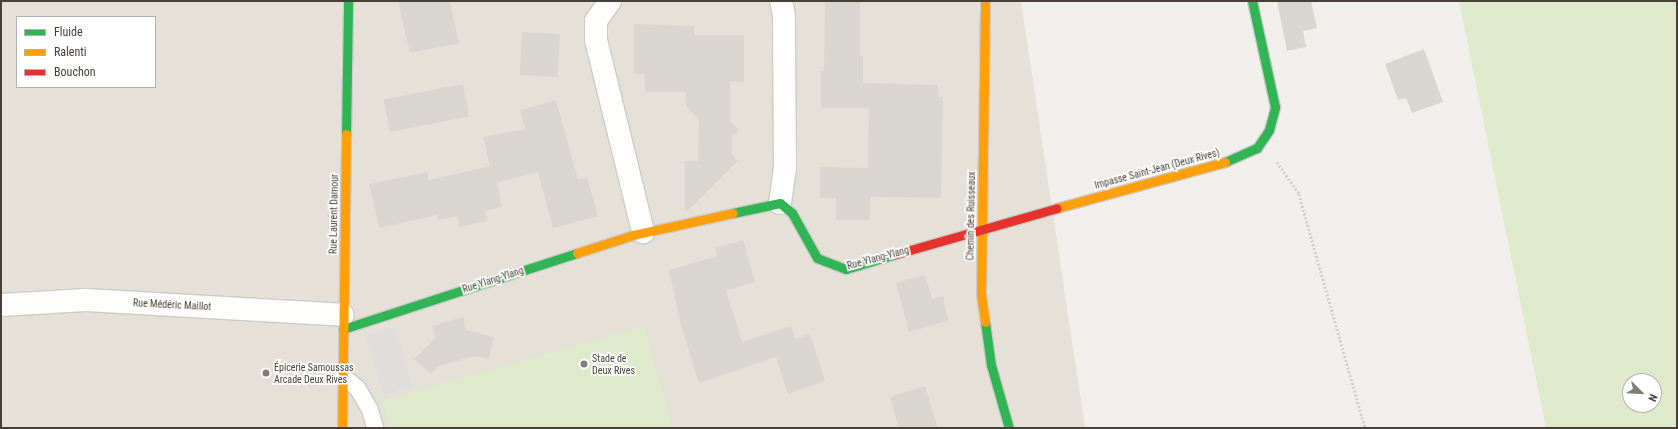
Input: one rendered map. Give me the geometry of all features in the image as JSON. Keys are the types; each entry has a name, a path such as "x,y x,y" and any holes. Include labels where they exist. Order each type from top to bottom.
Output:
{"street":[{"name":"Rue Laurent Damour","path":"342,428 348,1"},
{"path":"610,1 596,21 596,40 643,232"},
{"path":"780,202 785,169 784,16 781,1"},
{"name":"Chemin des Ruisseaux","path":"985,1 981,294 992,365 1009,428"},
{"path":"1252,1 1275,107 1269,130 1257,148"},
{"name":"Impasse Saint-Jean (Deux Rives)","path":"982,228 1223,163 1257,148"},
{"name":"Rue Ylang-Ylang","path":"343,322 643,232 780,202 792,213 817,258 846,269 982,228"},
{"name":"Rue Médéric Maillot","path":"1,305 86,300 343,322"}],"lane":[{"path":"342,375 358,389 370,410 375,428"}],"path":[{"path":"1257,148 1276,161 1299,194 1365,428"}],"shaded area":[{"path":"1,1 1021,1 1085,428 1,428"},
{"path":"395,327 412,387 383,395 366,335"}],"green space":[{"path":"1459,1 1677,1 1677,428 1546,428"},
{"name":"Stade de Deux Rives","path":"644,326 672,428 390,428 382,401"}],"building":[{"path":"398,1 450,1 459,43 410,53"},
{"path":"825,1 860,1 860,56 863,56 863,83 938,85 938,97 943,97 941,198 870,197 870,220 836,220 836,198 820,198 820,167 868,168 869,108 821,108 821,71 824,71"},
{"path":"1277,1 1311,1 1317,28 1303,31 1306,47 1287,51"},
{"path":"634,24 694,26 694,35 744,35 744,82 730,81 730,121 739,130 732,136 732,155 738,161 689,210 685,211 685,161 698,161 699,119 686,106 686,92 645,92 645,74 634,74"},
{"path":"522,32 560,34 558,77 520,75"},
{"path":"1424,49 1443,102 1412,113 1406,98 1398,100 1385,64"},
{"path":"463,84 469,116 390,132 383,99"},
{"path":"556,100 578,180 587,177 598,216 553,228 538,172 497,183 502,207 485,211 487,221 459,227 457,216 438,220 437,215 379,228 369,184 428,172 429,180 490,166 483,137 525,129 520,110"},
{"path":"743,240 755,282 726,290 742,342 791,326 795,339 810,334 825,381 788,394 776,357 699,383 681,326 669,270 717,256 715,248"},
{"path":"925,275 932,299 943,296 948,321 909,332 896,283"},
{"path":"463,317 466,330 494,337 489,359 475,356 438,366 431,374 414,359 435,338 432,326"},
{"path":"925,386 938,428 899,428 890,397"}],"traffic: fast":[{"path":"346,134 348,1"},
{"path":"1225,162 1257,148 1269,130 1275,107 1252,1"},
{"path":"733,213 780,203 792,213 817,258 846,269 896,254"},
{"path":"343,329 577,253"},
{"path":"985,322 991,365 1009,428"}],"traffic: slow":[{"path":"985,1 981,294 985,322"},
{"path":"342,428 346,134"},
{"path":"1057,208 1225,162"},
{"path":"577,253 633,235 733,213"}],"traffic: jam":[{"path":"896,254 1057,208"}],"place":[{"name":"Stade de Deux Rives","path":"584,364"},
{"name":"Épicerie Samoussas Arcade Deux Rives","path":"266,373"}]}
